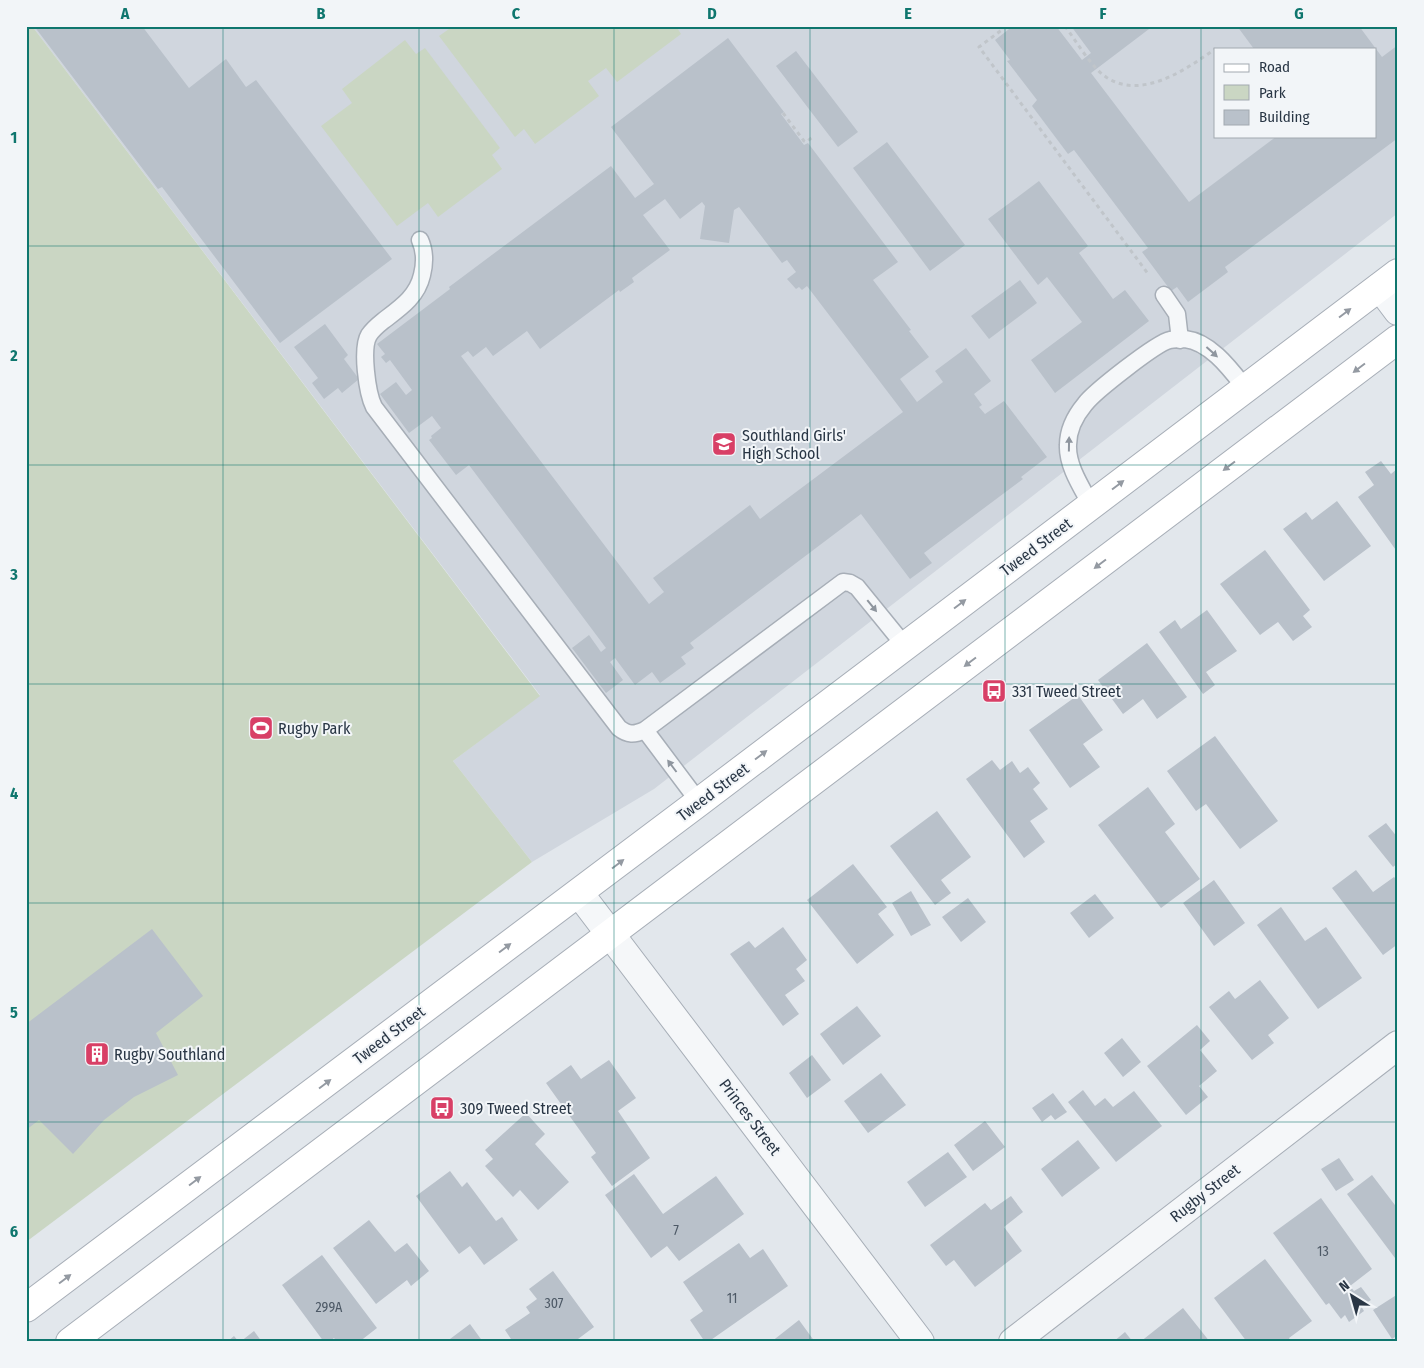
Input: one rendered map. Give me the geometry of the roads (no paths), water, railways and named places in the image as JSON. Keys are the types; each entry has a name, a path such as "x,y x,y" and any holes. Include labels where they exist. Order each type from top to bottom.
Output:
{"main road":[{"name":"Tweed Street","path":"26,1308 579,893 1389,280"},
{"path":"70,1342 1398,339"}],"street":[{"path":"1389,280 1398,311"},
{"name":"Princes Street","path":"579,893 920,1342"},
{"name":"Rugby Street","path":"1013,1342 1398,1045"}],"lane":[{"path":"420,240 424,254 424,267 416,291 408,301 374,328 368,336 366,345 367,382 374,407 611,719 626,733 637,734 645,730 843,582 857,587 905,646"},
{"path":"1164,295 1177,314 1180,340"},
{"path":"1091,505 1074,472 1068,447 1074,419 1086,402 1100,389 1152,350 1169,340 1186,339 1202,344 1232,372 1246,389"},
{"path":"645,730 699,802"}],"place":[{"name":"Southland Girls' High School","path":"724,444"},
{"name":"331 Tweed Street","path":"994,691"},
{"name":"Rugby Park","path":"261,728"},
{"name":"Rugby Southland","path":"97,1054"},
{"name":"309 Tweed Street","path":"442,1108"}]}
